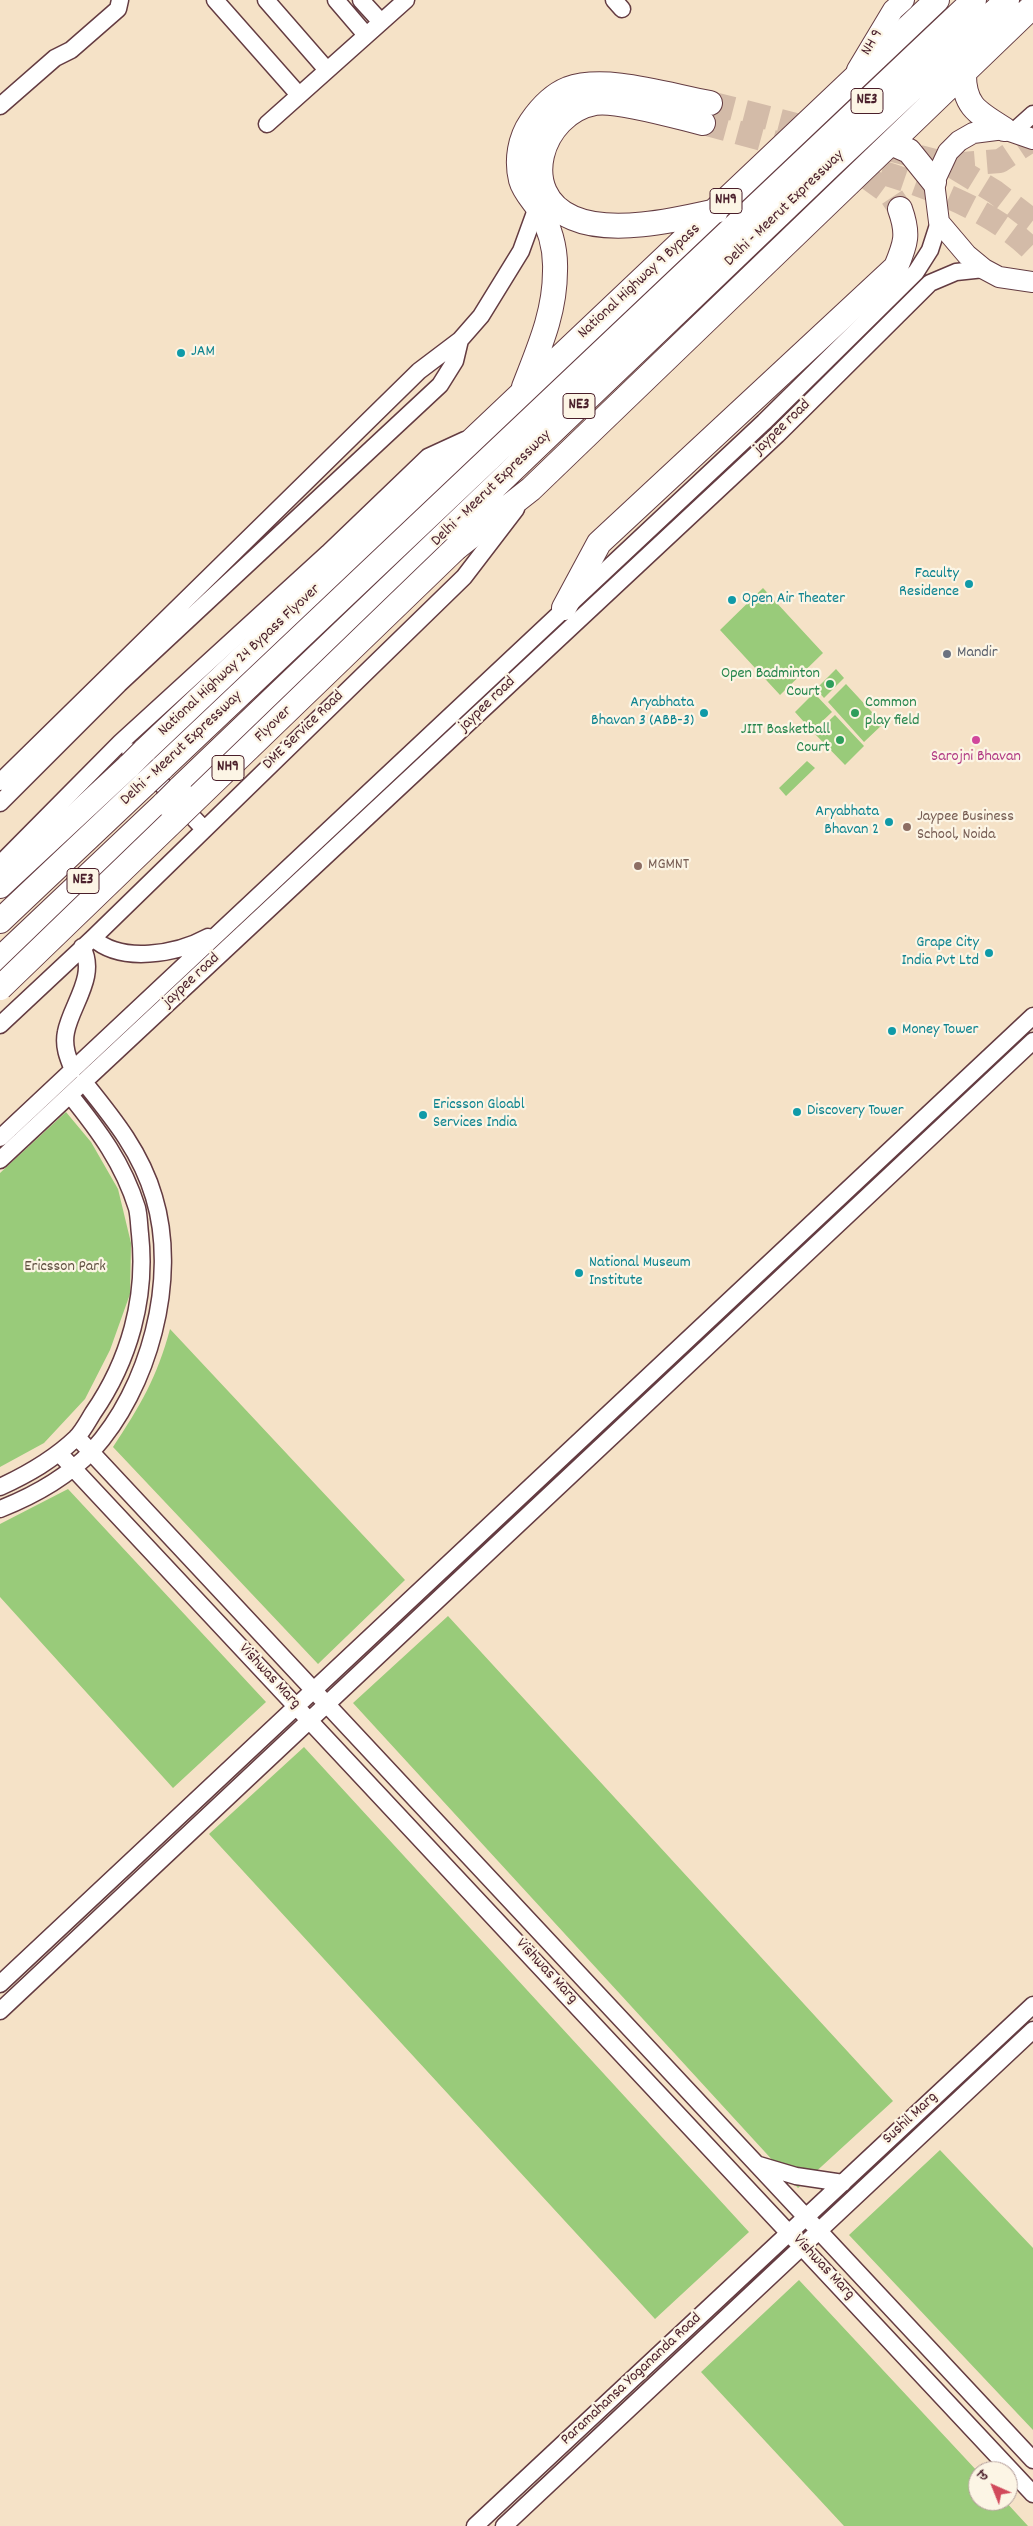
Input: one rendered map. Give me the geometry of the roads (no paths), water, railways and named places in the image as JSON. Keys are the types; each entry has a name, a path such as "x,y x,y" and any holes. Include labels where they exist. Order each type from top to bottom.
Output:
{"highway":[{"path":"911,8 937,0"},
{"name":"Delhi - Meerut Expressway","path":"0,921 974,0"},
{"name":"Delhi - Meerut Expressway","path":"0,959 818,177 1007,0"},
{"name":"Flyover","path":"0,988 456,548 531,489 1033,6"},
{"name":"National Highway 9 Bypass","path":"479,434 845,88 911,8"},
{"path":"964,71 964,90 977,113 1008,131"},
{"path":"520,395 551,318 555,270 553,244 546,222 521,180 520,145 526,129 537,112 550,100 566,90 598,84 706,113 597,103 576,108 555,126 546,140 540,162 541,172 545,190 556,206 565,214 583,221 625,225 668,221 716,211"},
{"path":"891,143 909,151 934,182"},
{"path":"564,608 599,543 896,267 906,244 905,224 900,209"},
{"name":"National Highway 24 Bypass Flyover","path":"0,886 479,434"}],"main road":[{"path":"1033,139 1008,131 973,133 959,141 948,152 934,182 939,222 967,255 984,269 999,276 1033,282"}],"street":[{"path":"0,106 55,58 71,50 118,9 120,0"},
{"path":"215,0 299,95"},
{"path":"266,0 328,70"},
{"path":"336,0 366,35"},
{"path":"361,0 381,22"},
{"path":"266,124 406,0"},
{"path":"1008,131 1033,114"},
{"path":"0,803 119,684 182,614 419,371 460,340 497,293 521,252 537,207"},
{"path":"0,1138 78,1076 226,926 764,422 916,272 930,250 939,222"},
{"path":"521,252 540,242 553,244"},
{"name":"jaypee road","path":"0,1160 70,1095 78,1076 386,802 542,653 777,435 930,283 956,272 984,269"},
{"path":"0,782 182,614 440,385 455,361 460,340"},
{"path":"764,422 777,435"},
{"path":"0,864 121,742 328,553 428,457 479,434"},
{"name":"DME Service Road","path":"0,1025 87,943 464,576 531,489"},
{"path":"530,641 542,653"},
{"path":"121,742 204,829"},
{"path":"0,1509 30,1497 73,1468 91,1452 117,1420 148,1356 161,1292 163,1246 155,1198 140,1161 119,1126 78,1076 65,1050 66,1032 79,999 88,967 87,943 115,952 143,953 192,946 226,926"},
{"path":"0,1984 1033,1016"},
{"path":"0,2011 1033,1041"},
{"path":"0,1487 36,1470 77,1437 104,1397 129,1344 141,1291 142,1251 137,1210 125,1175 108,1142 70,1095"},
{"name":"Vishwas Marg","path":"77,1437 1033,2460"},
{"name":"Vishwas Marg","path":"59,1452 1033,2494"},
{"name":"Sushil Marg","path":"790,2233 1033,2005"},
{"name":"Sushil Marg","path":"802,2246 1033,2030"},
{"path":"757,2164 789,2174 843,2183"},
{"name":"Paramahansa Yogananda Road","path":"475,2526 790,2233"},
{"name":"Paramahansa Yogananda Road","path":"504,2526 802,2246"}],"tunnel":[{"path":"710,103 951,165 995,192 1033,221"},
{"path":"703,123 803,150"},
{"path":"951,165 1000,161 1033,139"},
{"path":"847,162 921,186 970,207 1014,234 1033,251"},
{"path":"864,175 890,194 900,209"}],"place":[{"name":"JAM","path":"181,353"},
{"name":"Faculty Residence","path":"969,584"},
{"name":"Open Air Theater","path":"732,600"},
{"name":"Mandir","path":"947,654"},
{"name":"Open Badminton Court","path":"830,684"},
{"name":"Aryabhata Bhavan 3 (ABB-3)","path":"704,713"},
{"name":"Common play field","path":"855,713"},
{"name":"JIIT Basketball Court","path":"840,740"},
{"name":"Sarojni Bhavan","path":"976,740"},
{"name":"Aryabhata Bhavan 2","path":"889,822"},
{"name":"Jaypee Business School, Noida","path":"907,827"},
{"name":"MGMNT","path":"638,866"},
{"name":"Grape City India Pvt Ltd","path":"989,953"},
{"name":"Money Tower","path":"892,1031"},
{"name":"Discovery Tower","path":"797,1112"},
{"name":"Ericsson Gloabl Services India","path":"423,1115"},
{"name":"National Museum Institute","path":"579,1273"}],"park label":[{"name":"Ericsson Park","path":"65,1268"}]}
